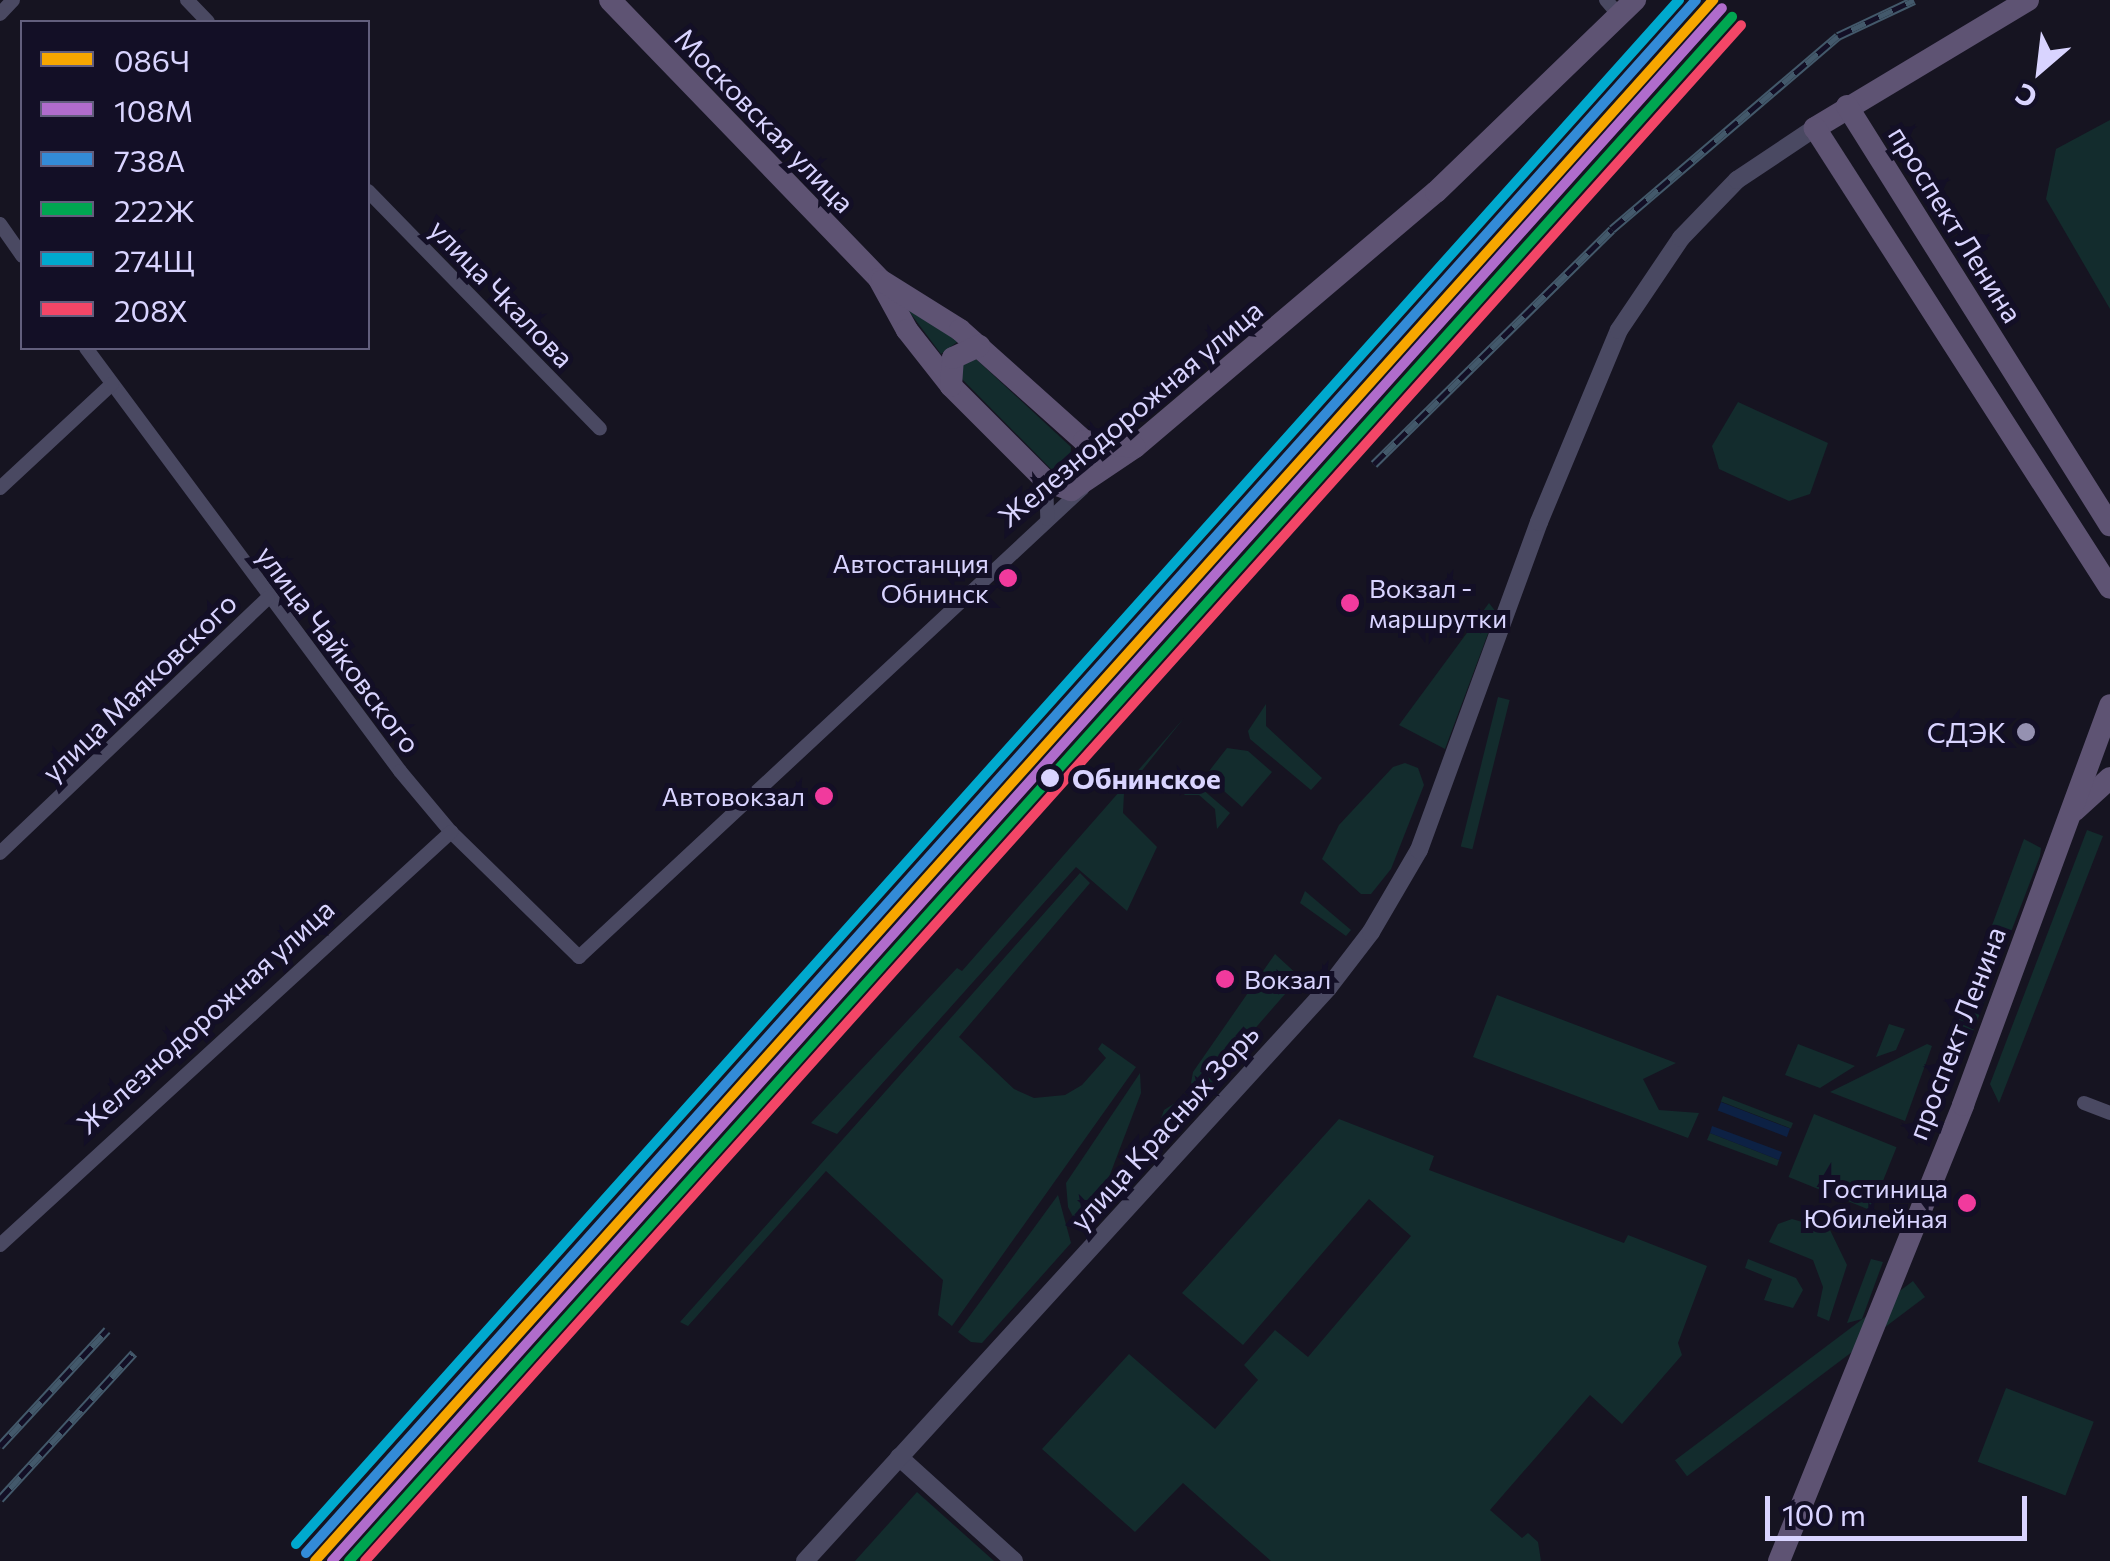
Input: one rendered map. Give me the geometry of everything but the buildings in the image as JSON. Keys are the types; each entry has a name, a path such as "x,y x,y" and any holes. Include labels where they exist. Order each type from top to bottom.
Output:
{"main road":[{"name":"Московская улица","path":"610,0 879,280 951,386 1046,481"},
{"path":"2028,0 1814,128 2110,588"},
{"name":"Железнодорожная улица","path":"1087,485 1436,192 1620,5"},
{"name":"проспект Ленина","path":"1848,106 2110,525"},
{"name":"Московская улица","path":"879,280 979,346 1084,441"},
{"path":"951,386 953,358 979,346"},
{"path":"1046,481 1065,490 1087,485 1094,468 1084,441 1136,447"},
{"name":"проспект Ленина","path":"1784,1558 2072,814 2110,706"},
{"name":"проспект Ленина","path":"2072,814 2110,778"}],"street":[{"path":"0,14 13,0"},
{"path":"187,0 206,20"},
{"name":"улица Красных Зорь","path":"806,1561 1315,1002 1371,932 1420,850 1539,522 1619,330 1681,238 1737,180 1814,128"},
{"name":"улица Чкалова","path":"370,193 600,429"},
{"path":"0,224 20,253"},
{"name":"улица Чайковского","path":"87,350 268,598 451,832 579,958"},
{"path":"0,488 112,384"},
{"path":"1046,481 1047,520"},
{"name":"Железнодорожная улица","path":"579,958 1087,485"},
{"name":"улица Маяковского","path":"0,853 268,598"},
{"name":"Железнодорожная улица","path":"0,1245 451,832"},
{"path":"2084,1103 2110,1114"},
{"path":"899,1457 1014,1561"}],"green space":[{"path":"2110,120 2110,309 2046,199 2056,149"},
{"path":"908,310 960,340 941,354"},
{"path":"976,359 1071,447 1070,466 1051,469 960,377 959,366"},
{"path":"1738,402 1828,443 1810,494 1789,501 1719,469 1712,446"},
{"path":"1489,603 1496,612 1445,749 1399,725"},
{"path":"1498,697 1510,700 1472,849 1461,846"},
{"path":"1266,704 1266,726 1322,778 1311,790 1250,739 1248,731"},
{"path":"1184,718 1124,793 1123,813 1157,847 1127,911 1076,867 837,1134 811,1123 957,968 962,971"},
{"path":"1227,748 1248,751 1272,772 1242,807 1206,775"},
{"path":"1405,763 1418,768 1424,785 1391,869 1371,894 1361,894 1322,859 1339,825 1393,767"},
{"path":"1194,782 1230,813 1217,829 1215,809 1199,795 1184,795"},
{"path":"2087,830 2103,836 1999,1103 1990,1084"},
{"path":"2024,839 2041,848 2040,856 1972,1034 1954,1028"},
{"path":"1080,873 1090,883 959,1037 1014,1089 1034,1098 1065,1095 1082,1085 1106,1058 1098,1049 1102,1043 1136,1067 952,1326 938,1315 943,1280 826,1171 688,1326 680,1322"},
{"path":"1305,891 1351,930 1346,936 1300,903"},
{"path":"1275,954 1300,977 1217,1072 1221,1086 1206,1096 1191,1083 1193,1072"},
{"path":"1497,995 1676,1063 1643,1079 1659,1110 1699,1113 1688,1138 1473,1057"},
{"path":"1889,1024 1905,1029 1896,1050 1876,1057"},
{"path":"1798,1044 1855,1066 1820,1088 1785,1075"},
{"path":"1927,1044 1932,1046 1905,1121 1830,1092"},
{"path":"1945,1049 1959,1061 1935,1125 1917,1119"},
{"path":"1140,1073 1141,1093 1095,1214 1081,1232 1068,1207 1066,1183"},
{"path":"1723,1096 1793,1123 1791,1128 1721,1102"},
{"path":"1175,1103 1189,1111 1187,1123 1143,1168 1164,1110"},
{"path":"1814,1114 1897,1147 1871,1210 1789,1177"},
{"path":"1339,1119 1434,1156 1429,1170 1624,1243 1628,1235 1707,1266 1678,1343 1682,1355 1622,1424 1590,1395 1490,1510 1522,1538 1528,1533 1538,1542 1541,1561 1271,1561 1183,1483 1135,1532 1042,1449 1129,1354 1215,1429 1258,1380 1244,1365 1275,1330 1308,1357 1411,1236 1369,1199 1243,1345 1182,1293"},
{"path":"1710,1133 1779,1160 1777,1166 1707,1140"},
{"path":"1058,1195 1071,1243 982,1343 971,1342 958,1332"},
{"path":"1792,1219 1830,1230 1847,1265 1829,1321 1817,1316 1823,1287 1813,1260 1769,1242 1778,1224"},
{"path":"1748,1259 1796,1278 1803,1290 1793,1308 1764,1300 1772,1279 1745,1268"},
{"path":"1871,1259 1883,1262 1862,1319 1847,1323"},
{"path":"1913,1281 1925,1297 1687,1476 1675,1460"},
{"path":"2006,1388 2094,1422 2065,1495 1978,1462"},
{"path":"917,1492 994,1561 855,1561"}],"water":[{"path":"1721,1102 1790,1129 1787,1137 1718,1110"},
{"path":"1712,1126 1782,1152 1779,1160 1710,1133"}],"railway":[{"path":"1374,464 1612,229 1838,36 1914,0"},
{"path":"0,1446 107,1330"},
{"path":"0,1499 134,1353"}],"transit line":[{"name":"274Щ","path":"296,1544 1679,0"},
{"name":"738А","path":"306,1553 1696,0"},
{"name":"086Ч","path":"315,1561 1713,0"},
{"name":"108М","path":"332,1561 1722,8"},
{"name":"222Ж","path":"349,1561 1732,17"},
{"name":"208Х","path":"365,1561 1741,25"}],"place":[{"name":"Автостанция Обнинск","path":"1008,578"},
{"name":"Вокзал - маршрутки","path":"1350,603"},
{"name":"СДЭК","path":"2026,732"},
{"name":"Обнинское","path":"1050,778"},
{"name":"Автовокзал","path":"824,796"},
{"name":"Вокзал","path":"1225,979"},
{"name":"Гостиница Юбилейная","path":"1967,1203"}]}
